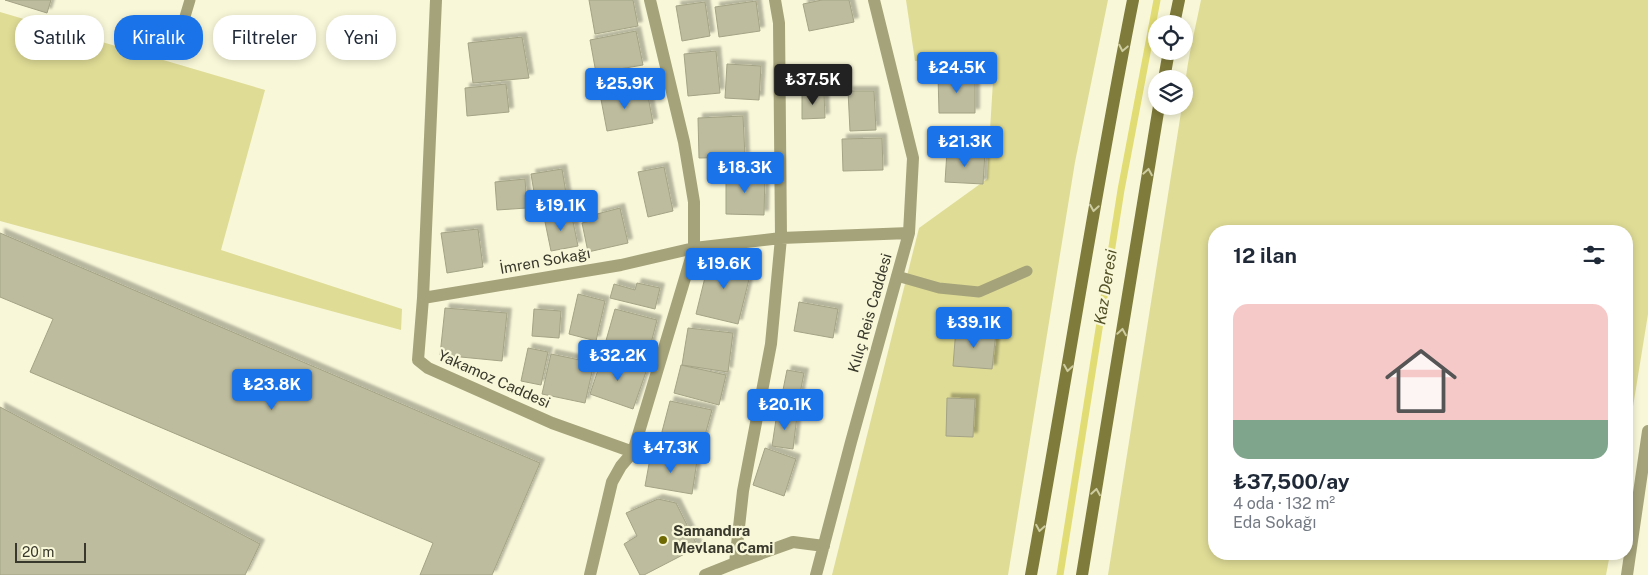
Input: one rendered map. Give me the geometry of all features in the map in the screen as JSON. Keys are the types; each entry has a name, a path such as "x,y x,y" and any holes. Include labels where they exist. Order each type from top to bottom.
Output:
{"main road":[{"path":"1031,575 1061,409 1096,191 1132,0"},
{"path":"1176,15 1179,0"},
{"path":"1082,575 1159,115"}],"street":[{"name":"Yakamoz Caddesi","path":"436,0 423,298 418,360 428,368 552,422 633,452"},
{"path":"590,575 612,482 621,466 633,452 694,248 694,202 684,142 650,0"},
{"path":"735,563 743,491 771,344 781,238 779,23 775,0"},
{"name":"Kılıç Reis Caddesi","path":"816,575 909,233 913,158 874,0"},
{"name":"İmren Sokağı","path":"423,298 621,265 694,248 781,238 909,233"},
{"path":"1633,534 1648,431"},
{"path":"705,575 794,542 824,546"},
{"path":"1627,575 1629,560"}],"lane":[{"path":"186,15 190,0"},
{"path":"897,276 939,288 979,292 1027,271"}],"shaded area":[{"path":"906,0 1108,0 1075,162 1008,575 832,575 919,228 987,179 994,65 915,61"},
{"path":"1201,0 1648,0 1648,314 1633,407 1633,225 1208,225 1208,560 1609,560 1606,575 1108,575 1181,115 1193,115 1193,70 1187,70 1189,60 1193,60 1193,40"},
{"path":"0,12 15,16 15,60 104,60 104,43 114,46 114,60 163,60 265,90 221,250 402,309 401,330 0,221"}],"building":[{"path":"5,0 51,0 47,13"},
{"path":"589,0 633,0 638,26 595,34"},
{"path":"822,0 849,0 854,22 809,31 803,4"},
{"path":"756,1 760,31 719,37 715,7"},
{"path":"705,2 710,36 682,41 676,6"},
{"path":"636,31 643,65 596,73 590,40"},
{"path":"522,37 529,78 473,83 468,43"},
{"path":"716,51 720,93 688,96 684,54"},
{"path":"727,64 761,66 759,100 725,98"},
{"path":"975,74 975,113 939,113 938,75"},
{"path":"506,84 509,112 467,116 465,88"},
{"path":"632,89 634,98 648,96 653,123 607,131 600,94"},
{"path":"848,91 874,91 876,130 850,131"},
{"path":"802,93 824,93 825,118 802,119"},
{"path":"743,116 745,157 699,158 698,118"},
{"path":"882,138 883,170 843,171 842,139"},
{"path":"947,151 985,153 983,184 945,182"},
{"path":"664,167 673,211 648,217 638,172"},
{"path":"562,169 567,199 536,204 531,174"},
{"path":"726,173 765,174 764,215 726,214"},
{"path":"525,179 527,208 497,210 495,182"},
{"path":"620,208 628,243 588,252 582,223 598,219 597,214"},
{"path":"571,212 578,246 551,251 544,217"},
{"path":"478,229 483,267 447,273 441,233"},
{"path":"0,233 540,463 492,575 420,575 433,543 30,372 53,319 0,297"},
{"path":"710,257 752,267 738,324 696,314"},
{"path":"637,283 660,288 655,309 610,298 614,284 635,290"},
{"path":"578,294 605,301 596,341 569,334"},
{"path":"799,302 838,309 833,338 794,331"},
{"path":"445,308 507,313 502,361 440,355"},
{"path":"534,309 561,311 559,338 532,336"},
{"path":"615,309 657,320 648,355 605,344"},
{"path":"688,328 733,333 728,372 682,365"},
{"path":"956,328 996,332 992,369 953,366"},
{"path":"528,348 548,352 541,385 521,381"},
{"path":"551,354 594,363 585,403 542,394"},
{"path":"603,355 647,369 633,409 590,394"},
{"path":"681,365 726,375 719,405 674,393"},
{"path":"787,370 804,373 798,404 781,400"},
{"path":"947,398 975,399 973,437 946,436"},
{"path":"670,401 712,410 699,457 658,447"},
{"path":"0,407 260,544 245,575 0,575"},
{"path":"777,413 797,416 793,449 772,446"},
{"path":"765,448 796,459 784,496 753,485"},
{"path":"651,453 697,461 692,494 645,486"},
{"name":"Samandıra Mevlana Cami","path":"658,499 676,503 698,547 644,575 640,575 624,544 637,536 626,513"}],"waterway":[{"name":"Kaz Deresi","path":"1060,575 1121,190 1157,0"}],"place":[{"name":"Samandıra Mevlana Cami","path":"663,540"}]}
